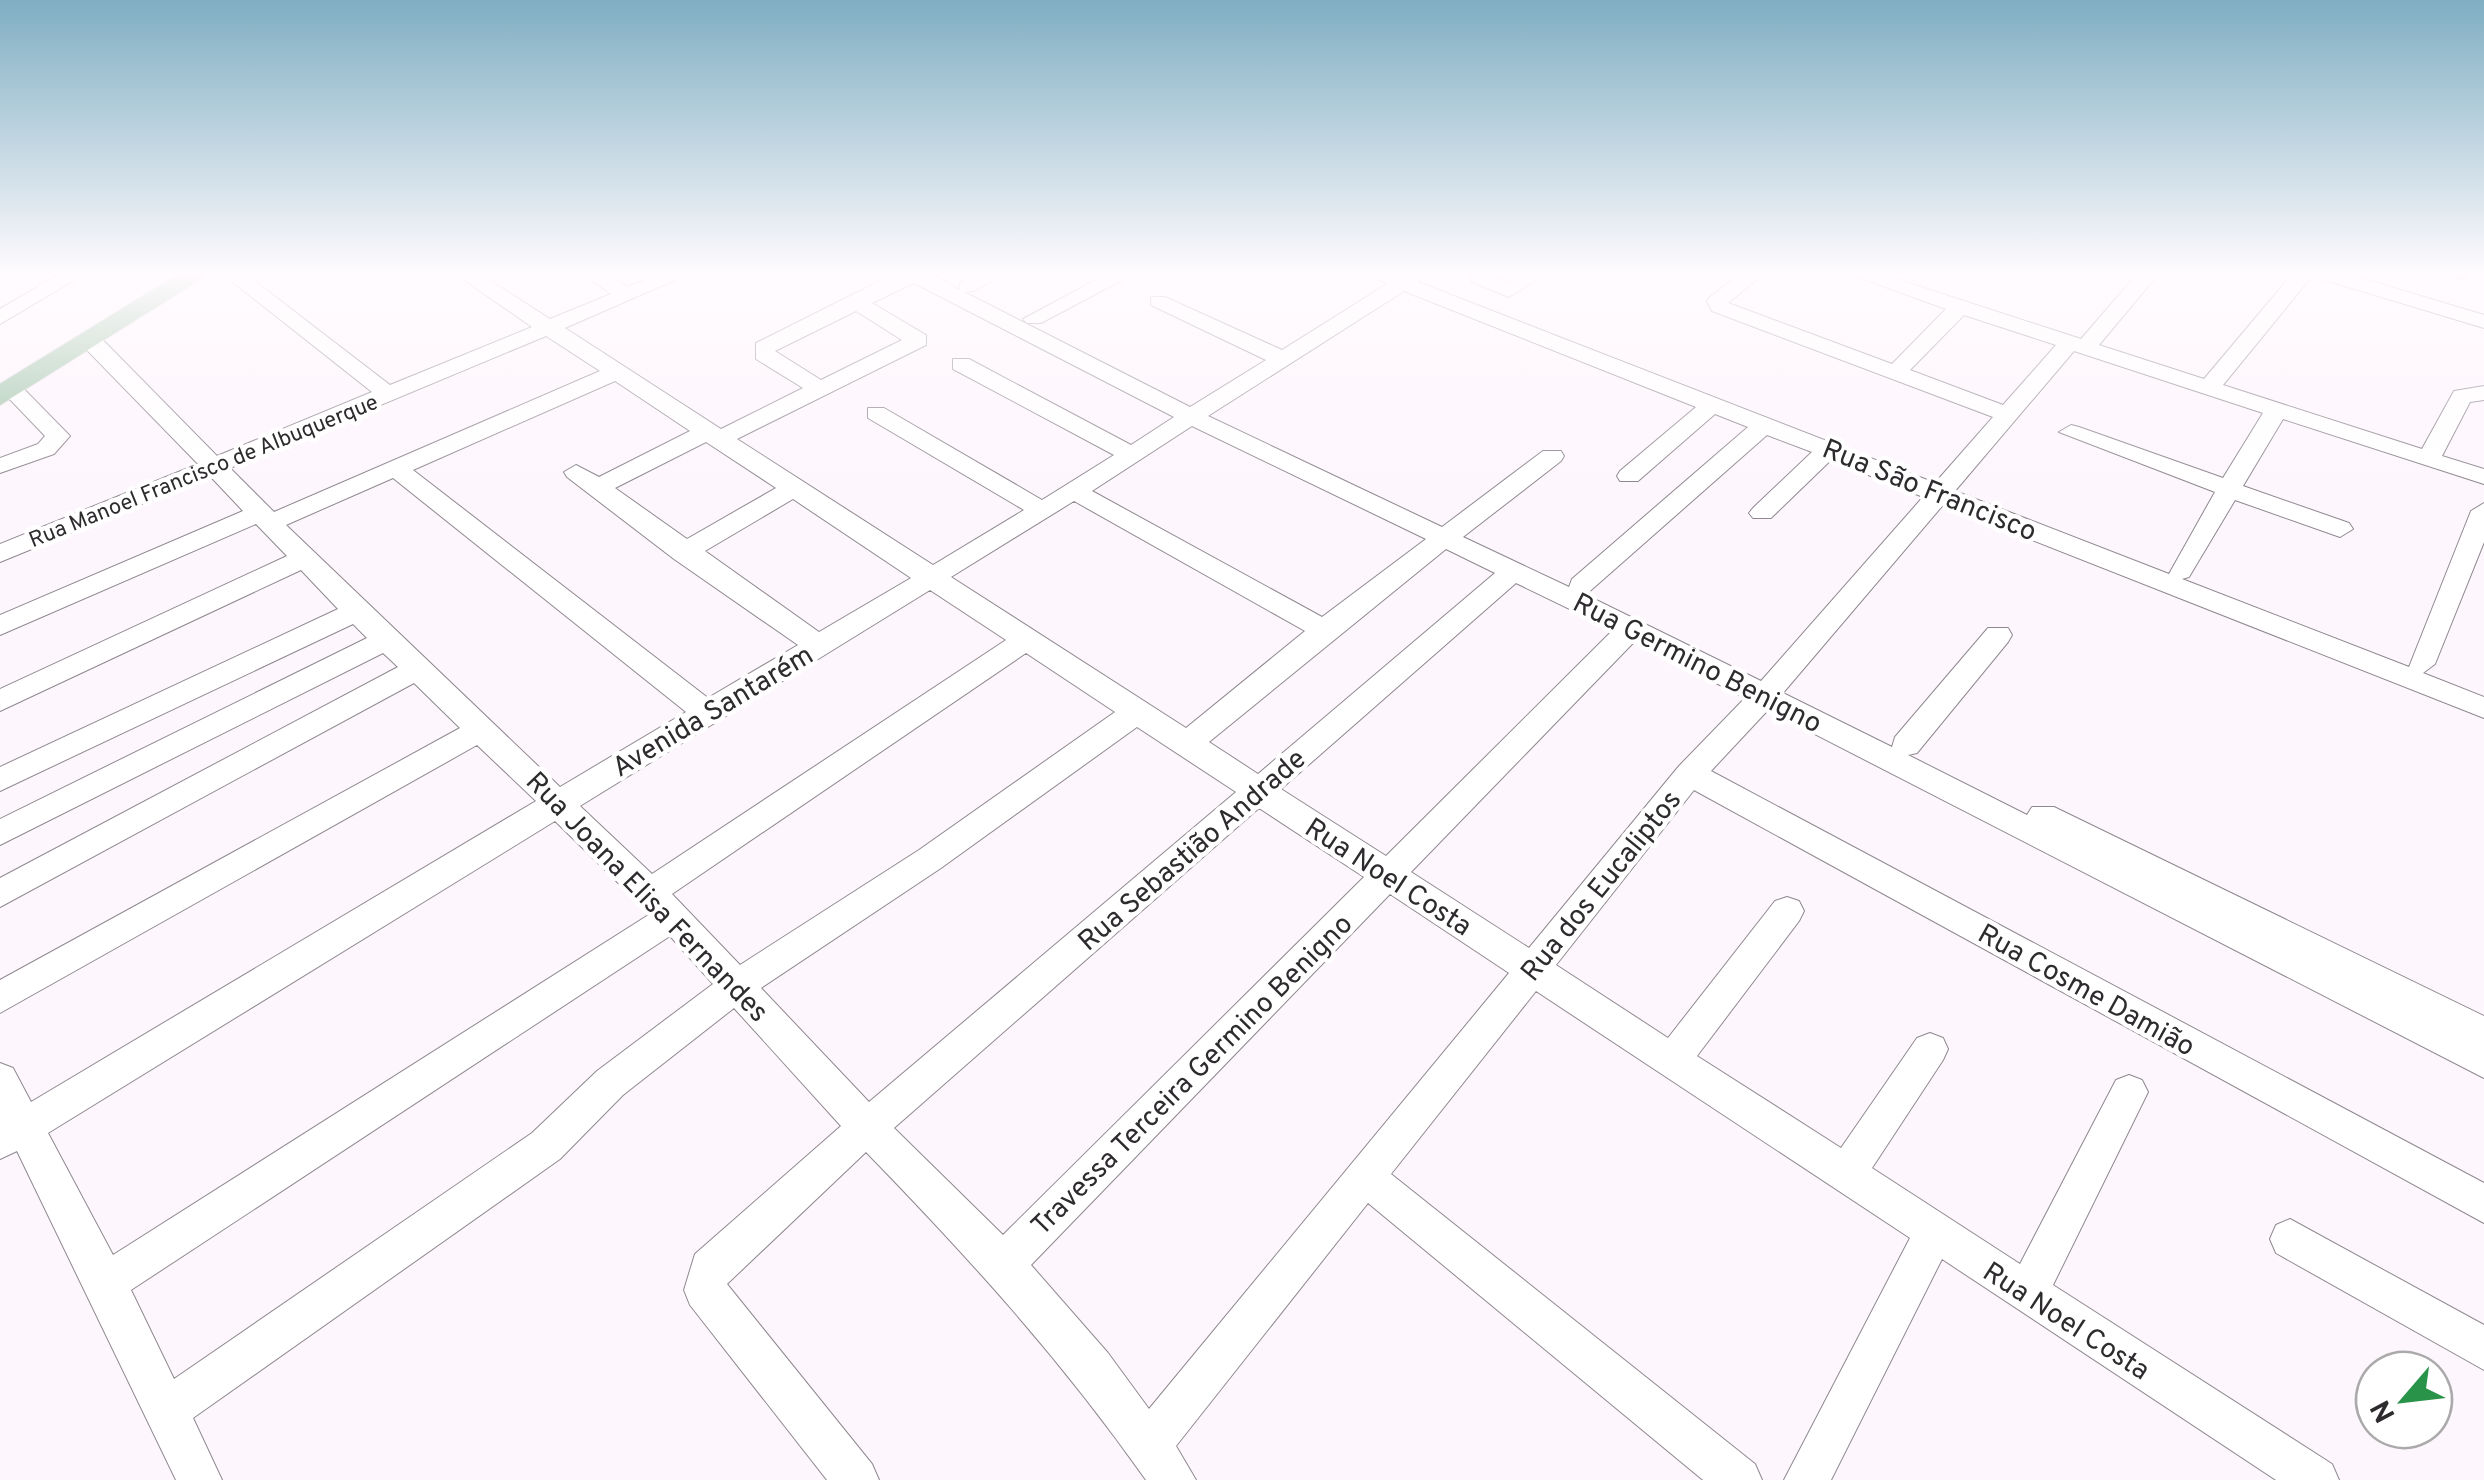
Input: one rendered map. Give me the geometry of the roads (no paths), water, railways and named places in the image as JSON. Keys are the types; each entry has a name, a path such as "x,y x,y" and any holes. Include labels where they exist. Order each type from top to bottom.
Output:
{"main road":[{"path":"6,392 88,341"}],"street":[{"name":"Rua Joana Elisa Fernandes","path":"91,341 356,611 561,802 867,1127 1003,1264 1093,1368 1172,1480"},
{"path":"319,341 388,394"},
{"name":"Rua Manoel Francisco de Albuquerque","path":"0,554 516,341"},
{"name":"Rua Noel Costa","path":"567,341 2316,1480"},
{"path":"781,341 762,350 820,389"},
{"path":"818,645 683,553 586,480 711,437 916,341"},
{"name":"Rua Germino Benigno","path":"1057,341 1453,532 1581,585 2484,1062"},
{"name":"Rua Germino Benigno","path":"1075,341 1201,412"},
{"path":"1244,341 1283,359"},
{"name":"Avenida Santarém","path":"12,1134 1074,492 1309,341"},
{"name":"Rua São Francisco","path":"1562,341 1766,424 2180,571 2484,689"},
{"name":"Rua São Francisco","path":"1571,341 2484,708"},
{"path":"1810,341 2010,415"},
{"path":"1896,373 1927,341"},
{"path":"2069,341 2484,477"},
{"name":"Rua dos Eucaliptos","path":"1149,1444 1690,774 1771,688 2010,415 2081,341"},
{"path":"2210,386 2247,341"},
{"path":"961,364 1132,455"},
{"path":"0,626 395,468 615,373"},
{"path":"0,466 46,449 58,436 6,392"},
{"path":"2429,458 2476,393"},
{"path":"1629,476 1713,404"},
{"path":"2180,571 2226,488 2278,409"},
{"path":"876,413 1042,510"},
{"path":"1581,585 1766,424"},
{"path":"2070,432 2340,529"},
{"path":"1762,514 1830,448"},
{"path":"1188,743 1324,630 1552,456"},
{"path":"395,468 707,713"},
{"path":"683,553 791,490"},
{"path":"1074,492 1324,630"},
{"path":"2420,664 2484,511"},
{"name":"Rua Germino Benigno","path":"1453,532 1514,571 1632,628 1906,746 2484,1032"},
{"path":"0,700 305,558"},
{"name":"Rua Sebastião Andrade","path":"856,1480 704,1290 710,1268 867,1127 1514,571"},
{"path":"0,780 356,611"},
{"name":"Travessa Terceira Germino Benigno","path":"1003,1264 1632,628"},
{"path":"1906,746 1998,635"},
{"path":"0,832 386,640"},
{"path":"106,1282 661,904 1024,641"},
{"path":"0,894 417,669"},
{"path":"166,1411 546,1146 610,1082 736,986 930,860 1138,711"},
{"path":"0,998 482,728"},
{"name":"Rua Cosme Damião","path":"1690,774 2484,1204"},
{"path":"1672,1062 1787,910"},
{"path":"1845,1175 1930,1049"},
{"path":"0,1080 12,1134 106,1282 200,1480"},
{"path":"2027,1294 2128,1092"},
{"path":"1363,1175 1739,1480"},
{"path":"1807,1480 1934,1233"},
{"path":"2290,1240 2484,1349"}]}
